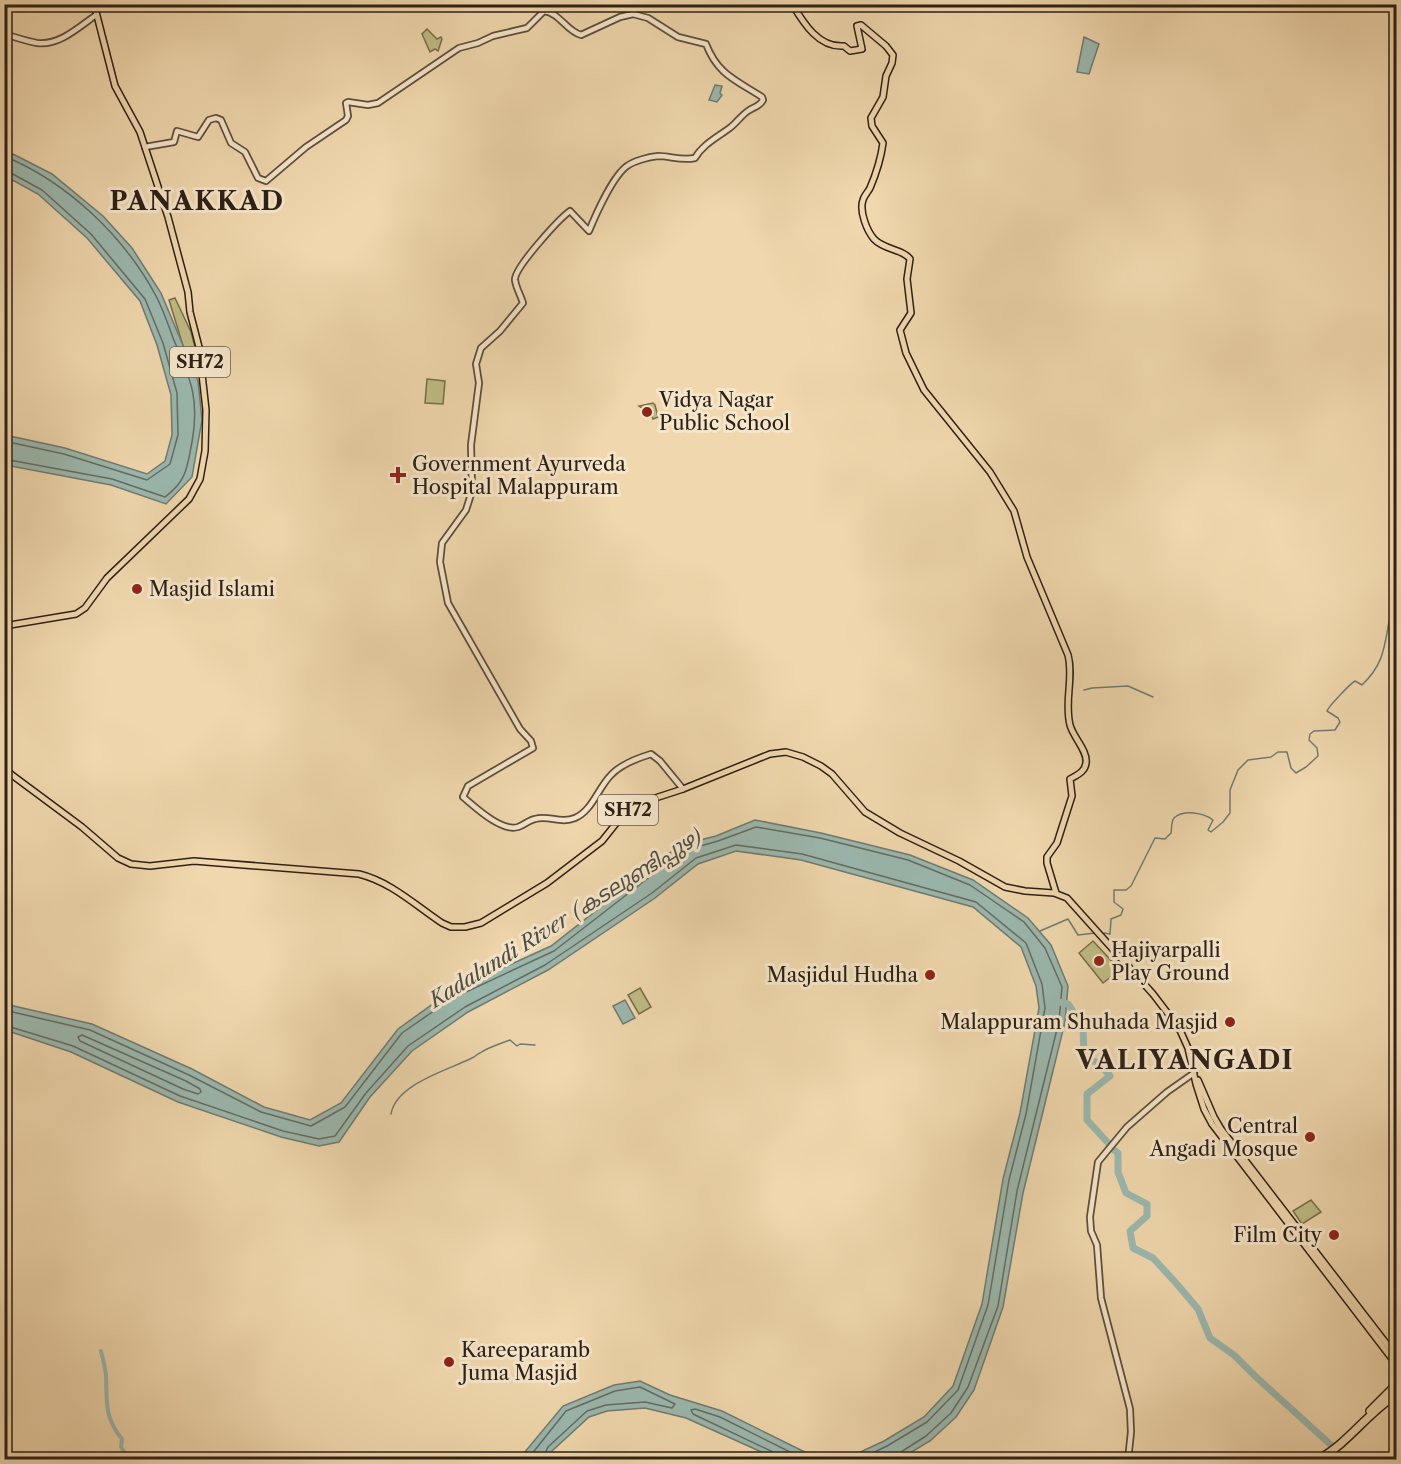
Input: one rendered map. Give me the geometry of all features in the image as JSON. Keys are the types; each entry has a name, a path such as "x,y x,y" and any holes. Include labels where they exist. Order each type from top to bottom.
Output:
{"highway":[{"path":"1340,1444 1396,1385"},
{"path":"1317,1460 1340,1444 1385,1402 1396,1395"}],"main road":[{"name":"SH72","path":"4,626 76,614 85,608 107,578 189,499 200,479 205,451 206,410 199,347 190,312 188,292 177,248 140,132 116,86 94,4"},
{"path":"792,4 807,27 823,43 834,47 844,46 850,51 862,49 857,26 861,25 886,46 892,55 883,97 871,118 872,126 882,141 882,148 874,178 863,200 862,210 869,230 876,241 889,249 907,255 910,259 907,279 911,313 900,330 906,353 924,390 990,472 1012,507 1027,557 1068,655 1071,671 1067,703 1070,727 1087,759 1086,767 1082,772 1070,779 1072,796 1057,843 1047,856 1056,894 1067,898 1073,904 1153,994 1184,1036 1204,1109 1212,1124 1396,1364"},
{"name":"SH72","path":"4,767 118,858 131,864 150,866 194,861 359,874 376,878 442,923 451,927 465,927 481,923 547,884 602,841 626,811 643,802 683,789 770,754 792,754 822,766 832,774 865,812 900,833 969,866 1005,887 1056,894"},
{"path":"1194,1073 1221,1129 1396,1356"}],"street":[{"path":"145,147 174,142 177,131 198,136 209,120 216,118 221,120 231,143 245,152 258,178 266,181 306,147 346,120 348,116 346,103 368,105 378,103 459,48 493,36 527,28 544,11 556,16 572,31 581,35 628,14 648,18 678,37 706,44 712,59 722,72 762,97 761,104 747,112 709,142 695,158 688,160 658,156 626,167 602,200 589,231 570,211 558,220 552,230 521,264 515,280 523,303 500,331 481,348 476,364 479,383 471,445 472,491 466,510 442,543 441,570 448,603 520,729 531,741 532,748 468,786 463,796 487,818 511,828 534,819 543,818 564,822 578,817 611,775 638,758 651,754 660,761 683,789"},
{"path":"4,34 37,43 47,43 62,39 96,15"},
{"path":"1128,1460 1131,1432 1130,1409 1101,1298 1097,1245 1090,1231 1098,1162 1126,1126 1194,1073"}],"shaded area":[{"path":"427,29 437,39 441,37 442,39 438,51 435,49 430,52 422,34"},
{"path":"175,298 191,332 200,366 188,362 169,300"},
{"path":"427,379 445,381 443,404 425,403"},
{"path":"653,403 658,417 653,419 650,413 639,406"},
{"name":"Hajiyarpalli Play Ground","path":"1093,941 1120,970 1103,983 1079,953"},
{"path":"640,988 651,1007 639,1014 628,995"},
{"path":"1311,1200 1321,1212 1302,1224 1293,1211"}],"water":[{"path":"1084,37 1099,44 1089,74 1077,72"},
{"path":"715,85 722,86 720,93 722,95 717,102 709,100"},
{"path":"5,150 52,174 103,216 132,248 161,293 198,381 202,420 192,477 166,504 111,485 5,465 5,435 65,448 147,474 165,461 172,435 171,395 157,345 140,301 87,238 38,194 5,176"},
{"path":"755,820 821,833 910,855 973,880 1028,918 1051,945 1068,986 1065,1022 1023,1193 1003,1307 974,1390 956,1417 930,1441 900,1459 819,1459 854,1455 884,1441 924,1417 953,1386 982,1304 1003,1179 1020,1113 1039,1008 1036,986 1021,947 973,907 801,860 736,851 698,864 655,898 548,970 468,1012 412,1051 370,1097 339,1142 319,1146 281,1137 178,1102 71,1052 5,1030 5,1004 92,1024 192,1069 264,1107 310,1120 341,1103 398,1029 448,993 551,946 680,845 716,836"},
{"path":"625,1000 635,1018 623,1024 613,1006"},
{"path":"640,1381 670,1395 722,1411 819,1459 777,1459 686,1418 645,1408 607,1411 589,1417 546,1459 519,1459 563,1406 614,1385"}],"waterway":[{"path":"1104,933 1110,934 1111,919 1121,915 1123,909 1114,902 1114,890 1126,890 1131,886 1155,838 1165,839 1171,833 1174,818 1188,813 1205,815 1213,820 1208,830 1211,832 1230,813 1230,790 1238,770 1248,760 1271,757 1278,752 1287,752 1291,768 1296,773 1318,756 1317,748 1309,740 1310,734 1314,731 1335,730 1340,722 1327,711 1355,681 1362,685 1370,677 1382,654 1390,617 1396,616"},
{"path":"1084,690 1128,686 1153,697"},
{"path":"1040,931 1068,919 1078,935 1095,933"},
{"path":"1059,1002 1068,1004 1083,1026 1084,1058 1099,1063 1110,1076 1087,1094 1087,1120 1110,1145"},
{"path":"391,1114 402,1094 424,1079 510,1040 517,1046 520,1044 535,1045"},
{"path":"1114,1150 1118,1153 1118,1172 1126,1193 1147,1204 1147,1216 1130,1231 1133,1248 1153,1258 1176,1283 1198,1309 1210,1338 1234,1355 1331,1445"},
{"path":"4,1344 11,1352"},
{"path":"101,1351 106,1375 109,1416 122,1439 121,1447 127,1460"},
{"path":"4,1366 12,1358"},
{"path":"1337,1451 1348,1460"}],"place":[{"name":"Vidya Nagar Public School","path":"647,412"},
{"name":"Government Ayurveda Hospital Malappuram","path":"398,475"},
{"name":"Masjid Islami","path":"137,589"},
{"name":"Hajiyarpalli Play Ground","path":"1099,961"},
{"name":"Masjidul Hudha","path":"930,975"},
{"name":"Malappuram Shuhada Masjid","path":"1230,1022"},
{"name":"Central Angadi Mosque","path":"1310,1137"},
{"name":"Film City","path":"1334,1235"},
{"name":"Kareeparamb Juma Masjid","path":"449,1362"}],"district":[{"name":"PANAKKAD","path":"197,201"},
{"name":"VALIYANGADI","path":"1185,1060"}],"water label":[{"name":"Kadalundi River (കടലുണ്ടിപ്പുഴ)","path":"566,918"}]}
